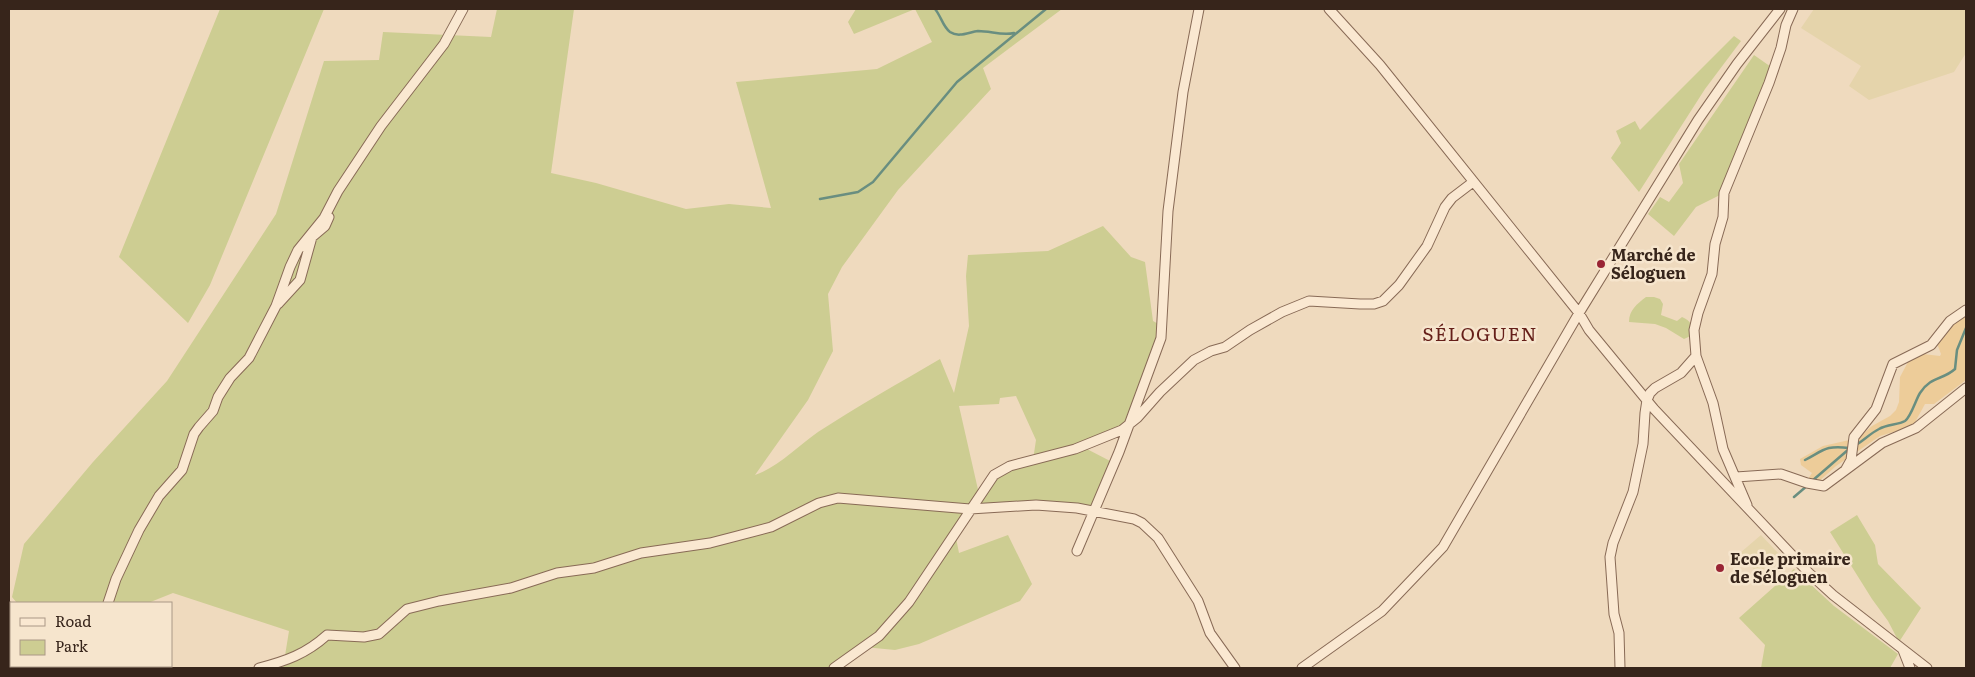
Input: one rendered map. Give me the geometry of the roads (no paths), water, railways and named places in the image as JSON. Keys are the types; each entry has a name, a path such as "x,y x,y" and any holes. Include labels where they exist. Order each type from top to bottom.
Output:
{"street":[{"path":"108,602 116,579 139,530 159,496 182,470 194,434 213,411 218,397 230,378 249,358 276,306 298,250 324,218 332,202 381,126 444,44 463,9"},
{"path":"1077,551 1129,425 1161,338 1168,211 1183,92 1199,9"},
{"path":"1329,9 1380,65 1579,313 1589,330 1647,400 1748,509 1833,596 1927,668"},
{"path":"1302,668 1382,611 1443,547 1579,313 1698,120 1737,64 1780,9"},
{"path":"1748,509 1723,449 1713,403 1696,356 1694,330 1712,274 1715,244 1723,218 1724,193 1769,82 1781,48 1786,25 1793,9"},
{"path":"834,668 879,636 909,602 994,474 1010,466 1075,449 1112,435 1137,418 1160,392 1194,360 1211,351 1225,347 1282,312 1309,302 1374,304 1382,301 1400,285 1427,246 1445,207 1452,198 1473,182"},
{"path":"276,306 300,280 312,238 325,226 332,202"},
{"path":"1845,471 1851,460 1854,437 1876,409 1893,364 1932,345 1950,321 1966,310"},
{"path":"1620,668 1619,633 1614,614 1610,557 1613,543 1633,492 1643,444 1647,400 1655,388 1682,373 1696,356"},
{"path":"1736,478 1781,474 1807,483 1824,486 1882,443 1916,428 1966,388"},
{"path":"259,668 286,661 314,647 327,635 364,637 379,634 407,609 510,588 557,573 594,568 641,553 710,543 770,527 819,503 838,498 970,509 1036,505 1077,508 1134,519 1142,523 1158,538 1198,601 1210,632 1235,668"},
{"path":"1902,648 1910,668"}],"waterway":[{"path":"935,9 946,27 953,34 960,35 978,31 1014,33"},
{"path":"820,199 858,192 873,182 957,82 1046,9"},
{"path":"1856,445 1882,427 1905,421 1924,388 1955,369 1957,350 1966,328"},
{"path":"1805,460 1830,448 1849,448"},
{"path":"1812,481 1849,449"},
{"path":"1794,497 1808,485"}],"place":[{"name":"Marché de Séloguen","path":"1601,264"},
{"name":"Ecole primaire de Séloguen","path":"1720,568"}],"district":[{"name":"SÉLOGUEN","path":"1480,334"}]}
